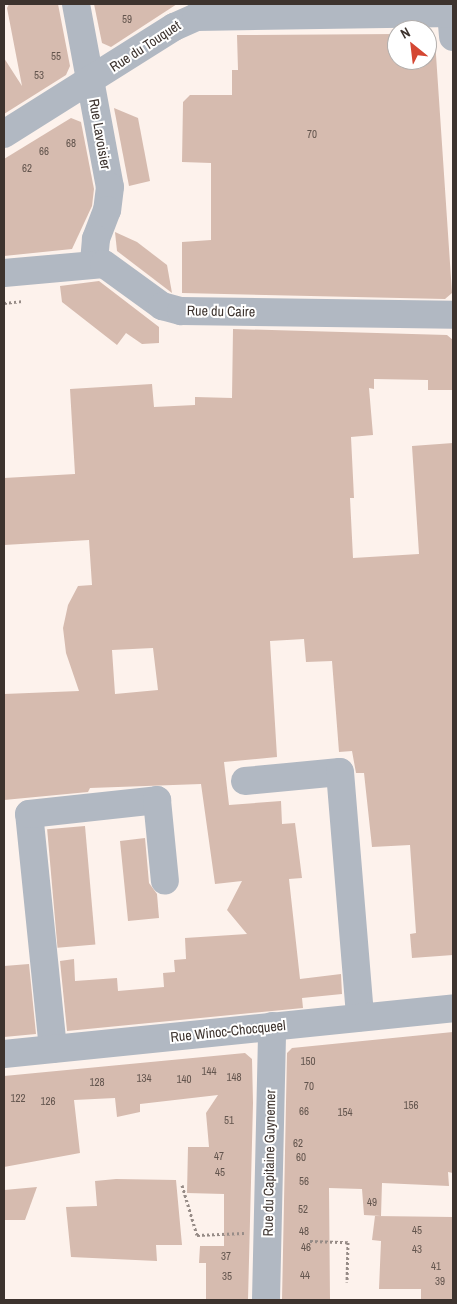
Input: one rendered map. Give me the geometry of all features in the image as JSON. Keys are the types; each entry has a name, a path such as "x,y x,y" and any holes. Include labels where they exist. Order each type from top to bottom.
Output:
{"street":[{"name":"Rue Lavoisier","path":"76,4 110,187 107,210 96,239 94,263"},
{"name":"Rue du Touquet","path":"4,134 91,81 184,20 256,9 453,21"},
{"name":"Rue du Caire","path":"4,273 94,263 113,269 162,306 181,311 453,315"},
{"path":"245,780 340,772 360,1017"},
{"path":"53,1049 29,814 157,800 165,881"},
{"name":"Rue Winoc-Chocqueel","path":"4,1054 453,1008"},
{"name":"Rue du Capitaine Guynemer","path":"266,1300 272,1026"}],"path":[{"path":"4,303 22,301"},
{"path":"182,1184 197,1235 267,1232"},
{"path":"310,1241 348,1242 347,1282"}],"building":[{"path":"9,4 58,4 70,66 66,75 4,114 4,58 22,86 7,8"},
{"path":"94,4 177,4 111,47 102,43"},
{"path":"387,34 387,70 437,70 452,293 445,299 182,293 182,242 211,240 211,163 182,162 183,102 190,95 232,95 232,70 238,70 237,35"},
{"path":"114,108 138,118 150,181 129,186"},
{"path":"71,118 81,122 94,189 92,206 72,249 4,256 4,159"},
{"path":"115,232 137,242 167,265 172,293 117,251"},
{"path":"99,281 159,327 159,343 142,344 126,333 117,345 62,302 60,286"},
{"path":"233,329 447,335 453,340 453,390 428,390 428,380 374,379 374,389 369,388 373,435 351,437 354,498 350,498 353,558 419,554 412,446 453,443 453,955 412,958 410,934 416,933 410,845 372,847 364,773 356,773 352,751 339,752 332,661 306,662 304,639 270,641 277,757 224,762 229,805 281,801 282,824 295,823 302,878 289,879 300,979 341,974 342,994 302,998 303,1008 67,1031 60,961 74,959 75,981 117,978 118,991 164,987 163,973 175,972 174,960 186,959 185,938 247,934 227,910 242,881 215,884 201,784 90,788 88,792 4,800 4,694 79,691 66,653 63,628 68,605 78,586 92,585 89,540 4,545 4,478 75,474 70,389 152,384 154,407 195,405 195,397 232,398","holes":["153,648 158,690 115,694 112,650"]},
{"path":"85,826 95,945 58,948 47,829"},
{"path":"145,838 149,883 157,894 159,918 128,921 120,841"},
{"path":"29,964 36,1034 4,1037 4,966"},
{"path":"453,1032 453,1173 448,1172 449,1186 382,1183 381,1216 364,1215 362,1189 329,1188 330,1300 282,1300 287,1053 292,1048"},
{"path":"245,1053 252,1059 253,1103 248,1300 206,1300 206,1263 199,1263 200,1246 224,1246 224,1194 187,1193 188,1147 209,1147 206,1113 218,1095 140,1104 140,1112 117,1117 115,1098 74,1100 80,1153 4,1167 4,1076"},
{"path":"116,1179 176,1180 182,1245 156,1245 157,1261 71,1257 66,1207 97,1206 95,1181"},
{"path":"37,1187 25,1220 4,1220 4,1190"},
{"path":"375,1216 453,1217 453,1300 421,1300 421,1289 379,1289 381,1241 372,1240"}]}
